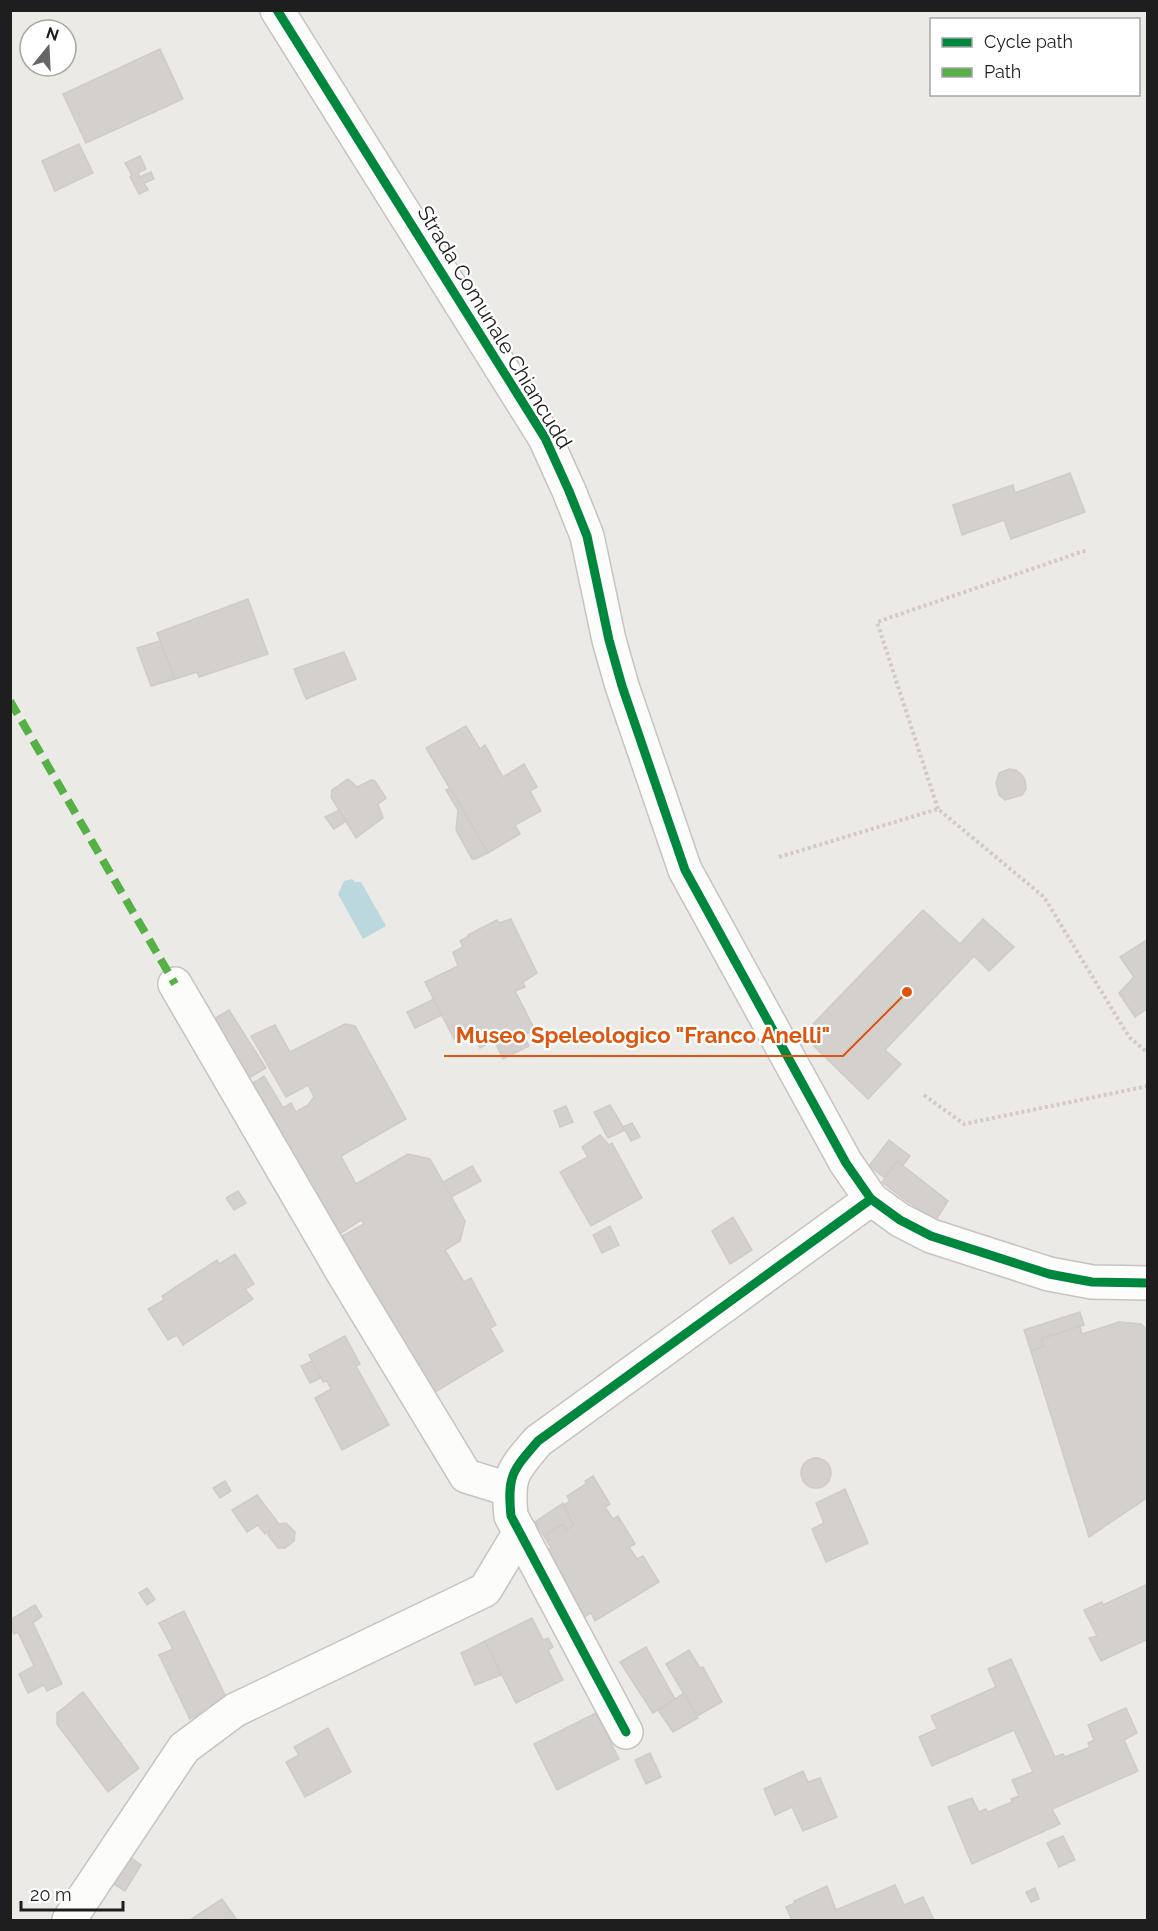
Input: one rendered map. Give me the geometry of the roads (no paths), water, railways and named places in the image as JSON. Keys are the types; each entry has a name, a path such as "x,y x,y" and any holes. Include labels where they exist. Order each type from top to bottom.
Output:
{"street":[{"name":"Strada Comunale Chiancudd","path":"277,10 545,438 587,536 609,640 622,686 685,870 846,1163 871,1199 900,1220 931,1236 1049,1274 1092,1282 1148,1283"},
{"path":"175,984 346,1278 466,1476 508,1489"},
{"path":"626,1732 511,1516 508,1489 516,1466 538,1441 871,1199"},
{"path":"69,1920 184,1748 236,1710 485,1590 520,1532"}],"water":[{"path":"352,879 355,882 361,882 386,926 363,939 338,894 344,881"}],"place":[{"name":"Museo Speleologico \"Franco Anelli\"","path":"907,992"}]}
